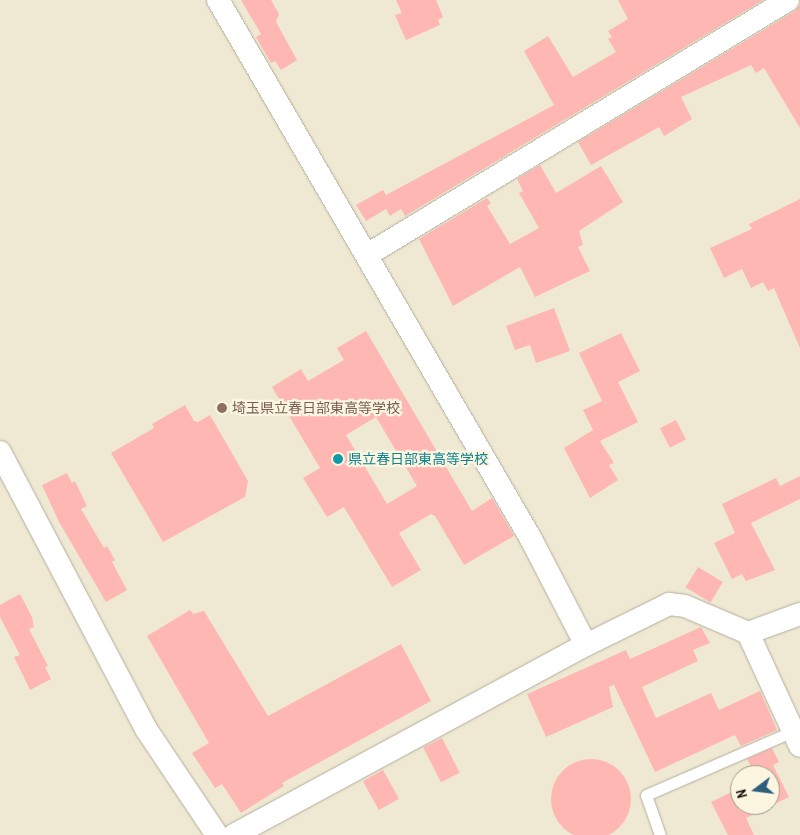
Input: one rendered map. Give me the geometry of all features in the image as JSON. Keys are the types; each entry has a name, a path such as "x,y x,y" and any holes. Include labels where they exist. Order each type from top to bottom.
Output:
{"street":[{"path":"218,0 532,539 586,645"},
{"path":"367,255 788,0"},
{"path":"0,452 146,729 217,835"},
{"path":"234,835 586,645 669,604 685,606 748,633 796,739"},
{"path":"748,633 800,614"}],"lane":[{"path":"660,835 646,795 796,739"}],"building":[{"path":"241,0 271,0 279,14 276,22 297,60 281,70 275,61 271,63 256,37 261,34"},
{"path":"396,0 436,0 443,17 438,20 440,25 406,40 395,15 402,13"},
{"path":"618,0 763,0 405,216 401,209 390,216 386,209 366,221 356,205 383,190 386,195 554,105 524,51 548,36 573,77 616,52 608,39 612,37 608,31 628,19"},
{"path":"800,5 800,128 764,68 756,73 751,65 681,97 692,119 664,136 659,127 591,165 578,142 795,11"},
{"path":"540,165 556,193 601,166 623,202 579,231 583,245 578,247 590,271 535,297 520,267 453,306 419,239 487,198 491,203 487,206 510,244 539,228 519,193 523,191 517,179"},
{"path":"800,199 800,348 774,288 768,291 763,282 751,288 742,269 724,278 710,248 752,229 749,224"},
{"path":"554,308 570,351 536,363 530,345 515,350 506,326"},
{"name":"県立春日部東高等学校","path":"366,331 472,511 492,498 514,536 464,565 435,516 431,514 399,533 421,570 392,587 344,507 327,517 303,478 320,468 272,387 301,369 308,381 344,360 337,348","holes":["376,417 417,486 387,504 346,435"]},
{"path":"621,333 640,371 618,382 638,422 600,441 614,463 609,465 618,480 590,498 564,448 593,430 583,410 602,401 579,353"},
{"path":"185,405 194,421 198,422 210,415 248,481 245,497 163,542 111,453 154,428 152,424"},
{"path":"676,420 686,440 670,448 660,428"},
{"path":"67,473 72,483 75,481 87,506 81,509 104,548 107,546 115,560 112,562 127,590 106,602 59,522 42,485"},
{"path":"800,476 800,499 751,523 775,570 746,581 742,574 732,579 714,543 735,533 722,504 776,478 780,486"},
{"path":"698,567 723,582 710,603 686,588"},
{"path":"20,594 32,617 34,627 29,629 48,666 45,667 51,679 30,690 14,657 20,655 0,617 0,605"},
{"path":"190,610 193,614 204,611 268,716 401,644 431,701 282,783 284,786 241,813 222,784 215,788 192,753 209,743 147,636"},
{"path":"701,627 710,643 693,650 698,661 642,687 656,718 711,693 719,710 760,691 777,730 741,746 735,735 655,772 614,685 609,687 613,707 546,737 527,694 626,650 630,659"},
{"path":"442,738 460,773 441,782 423,748"},
{"path":"772,748 779,762 773,765 750,765 747,759"},
{"path":"591,759 606,762 619,771 628,784 631,799 628,814 619,827 606,836 591,839 576,836 563,827 554,814 551,799 554,784 563,771 576,762"},
{"path":"383,770 399,799 379,810 363,781"},
{"path":"780,779 789,797 780,801"},
{"path":"730,793 730,815 752,815 746,818 754,835 728,835 711,802"}],"place":[{"name":"埼玉県立春日部東高等学校","path":"222,408"},
{"name":"県立春日部東高等学校","path":"338,459"}]}
